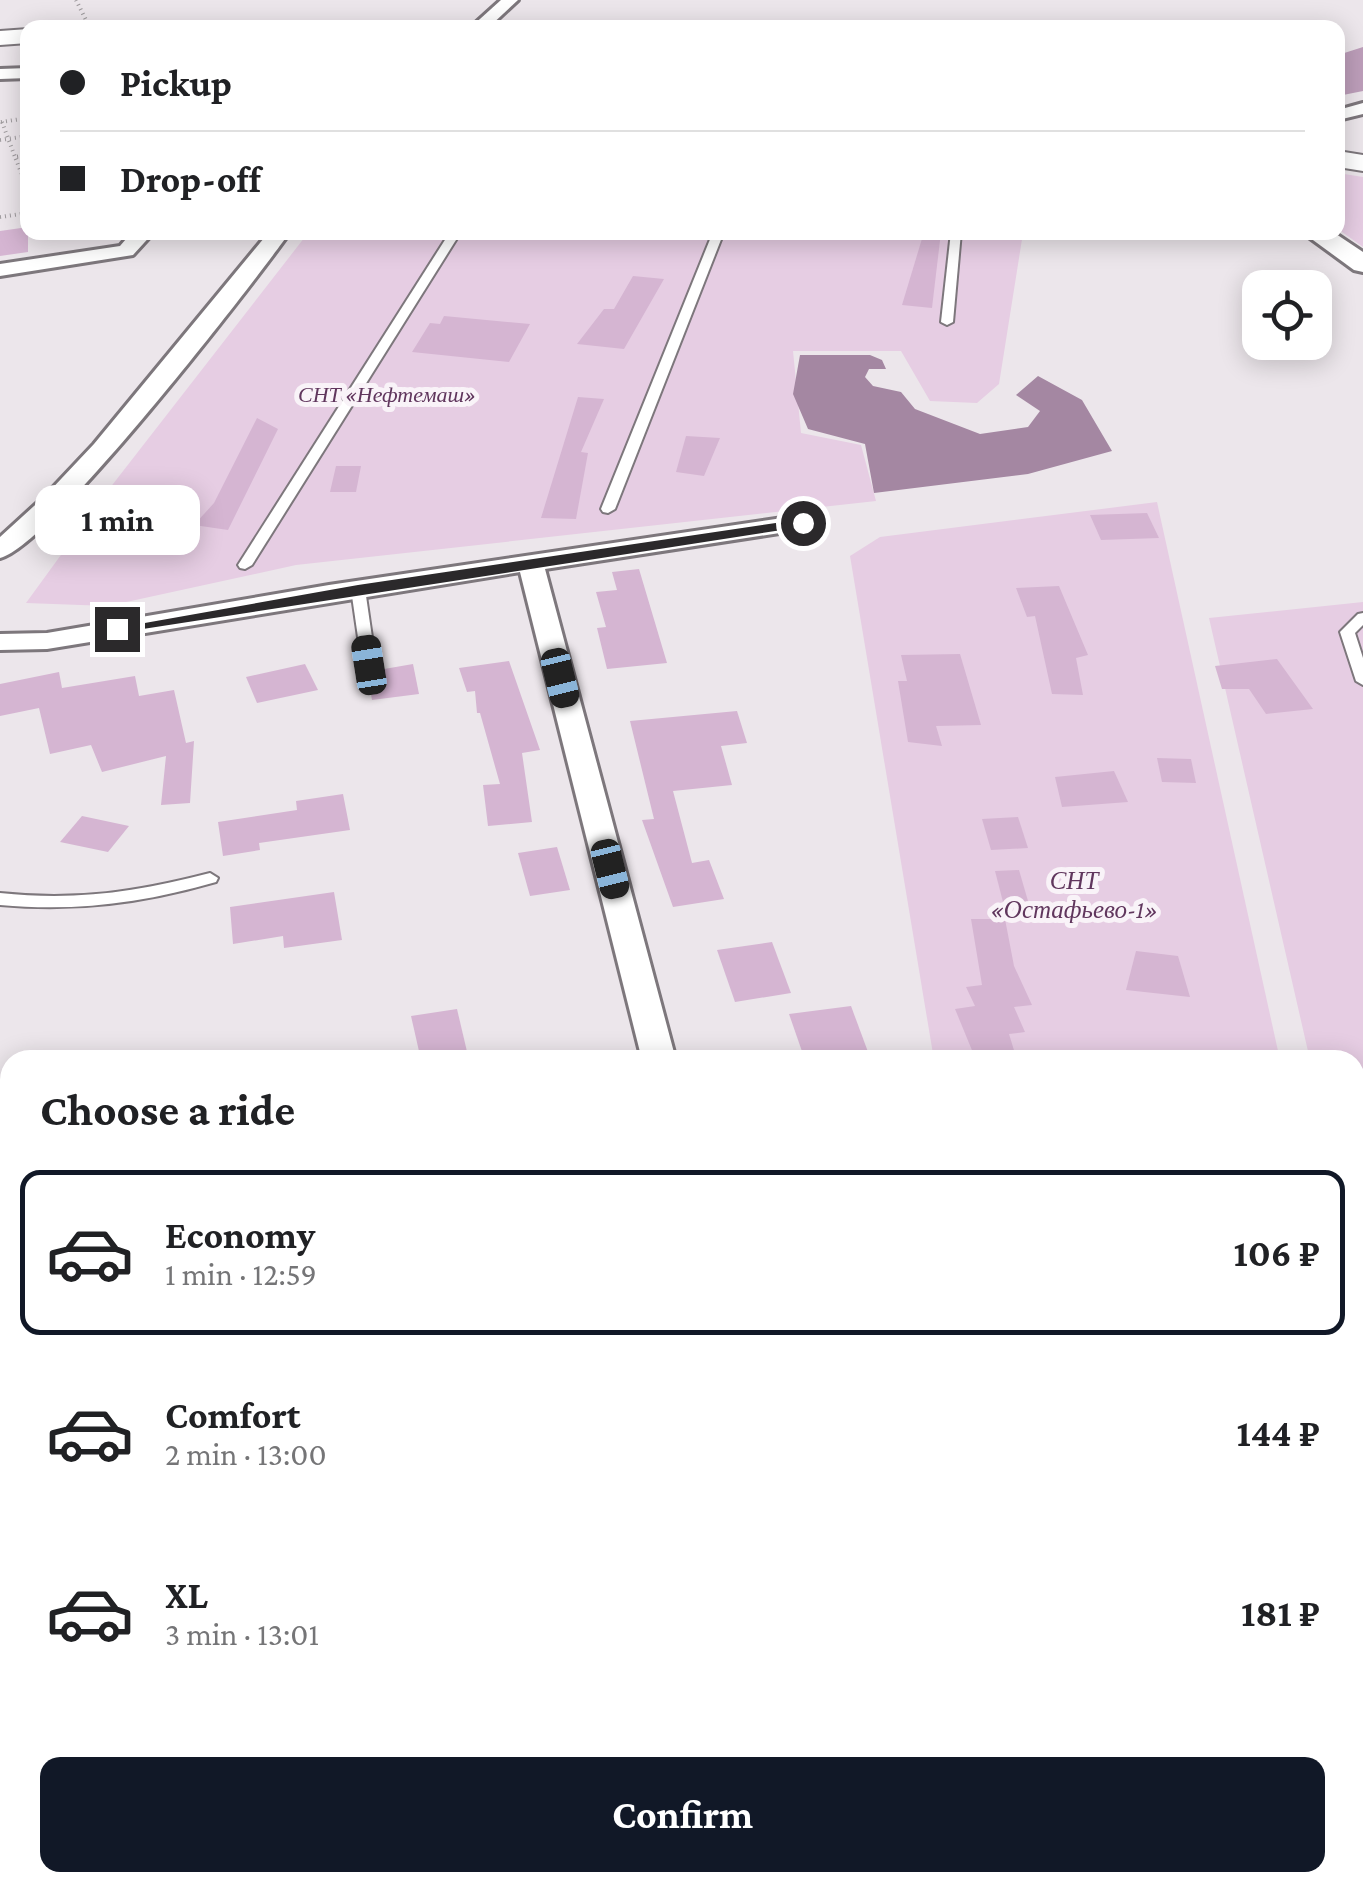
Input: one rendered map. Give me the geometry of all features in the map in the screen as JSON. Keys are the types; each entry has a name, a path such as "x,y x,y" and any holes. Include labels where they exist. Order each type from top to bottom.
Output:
{"street":[{"path":"487,20 510,0"},
{"path":"0,270 126,252 137,240"},
{"path":"0,550 32,525 68,488 216,315 274,240"},
{"path":"1328,240 1363,264"},
{"path":"0,642 47,641 358,589 803,523"},
{"path":"531,564 656,1050"}],"lane":[{"path":"245,565 451,240"},
{"path":"608,509 716,240"},
{"path":"947,322 955,240"},
{"path":"358,589 369,665"},
{"path":"1363,618 1348,632 1363,681"},
{"path":"0,899 44,904 122,902 210,878"}],"path":[{"path":"1,122 20,170"},
{"path":"0,140 20,137"},
{"path":"15,157 20,156"}],"green space":[{"path":"1345,174 1363,177 1363,247 1345,234"},
{"name":"СНТ «Нефтемаш»","path":"303,240 1022,240 999,384 977,403 930,401 901,351 793,351 801,433 861,445 876,501 296,565 108,606 26,603 106,493"},
{"name":"СНТ «Остафьево-1»","path":"1157,502 1278,1050 932,1050 850,556 880,537"},
{"path":"1363,602 1363,1050 1308,1050 1209,618"}],"shaded area":[{"path":"1363,47 1363,91 1345,95 1345,53"},
{"path":"800,355 870,355 882,360 886,369 869,369 865,377 873,386 901,392 915,409 980,434 1028,427 1040,411 1016,395 1038,376 1082,400 1112,451 1028,474 874,493 865,444 808,429 793,394"}],"building":[{"path":"20,228 20,240 28,240 28,252 0,256 0,231"},
{"path":"922,240 940,240 932,308 902,305"},
{"path":"633,276 664,279 624,349 577,344 604,309 614,309"},
{"path":"444,316 530,324 509,362 412,352 430,323 440,324"},
{"path":"578,397 604,399 581,452 588,453 576,519 541,518"},
{"path":"257,418 278,429 228,530 194,525 214,503"},
{"path":"686,436 720,438 704,476 676,472"},
{"path":"336,466 361,466 356,492 330,492"},
{"path":"1147,513 1159,538 1101,540 1090,515"},
{"path":"639,569 667,663 607,669 597,628 606,627 596,592 617,590 612,572"},
{"path":"1059,586 1088,655 1076,658 1083,695 1052,694 1035,616 1027,617 1016,588"},
{"path":"960,654 981,725 936,726 942,746 908,742 898,681 907,681 901,655"},
{"path":"1277,659 1313,709 1266,714 1249,689 1222,689 1215,666"},
{"path":"509,661 540,750 522,753 532,822 488,826 483,785 500,784 477,713 475,691 467,692 459,668"},
{"path":"305,664 318,690 257,703 246,677"},
{"path":"413,664 419,694 372,700 367,672"},
{"path":"59,672 62,688 135,676 139,696 174,690 186,743 194,741 190,803 161,805 166,756 102,772 91,745 50,754 39,708 0,716 0,684"},
{"path":"737,711 747,743 721,746 732,785 673,791 692,863 709,860 724,899 673,907 642,820 654,819 630,721"},
{"path":"1157,758 1191,759 1196,783 1162,782"},
{"path":"1114,771 1128,802 1062,807 1055,777"},
{"path":"343,794 350,830 259,843 260,850 223,856 218,822 297,810 296,801"},
{"path":"82,816 129,826 108,852 60,842"},
{"path":"1018,817 1028,848 991,850 982,819"},
{"path":"557,847 570,890 530,896 518,853"},
{"path":"1019,870 1028,901 1003,902 995,871"},
{"path":"334,892 342,940 284,948 283,936 233,944 230,907"},
{"path":"971,919 1005,919 1014,966 1032,1005 1014,1007 1025,1032 1009,1034 1014,1050 972,1050 955,1009 975,1006 966,987 982,985"},
{"path":"772,942 791,993 735,1002 717,950"},
{"path":"1136,951 1178,956 1190,997 1126,990"},
{"path":"851,1006 867,1050 802,1050 789,1014"},
{"path":"457,1009 467,1050 419,1050 411,1016"}],"route":[{"path":"117,629 803,523"}]}
